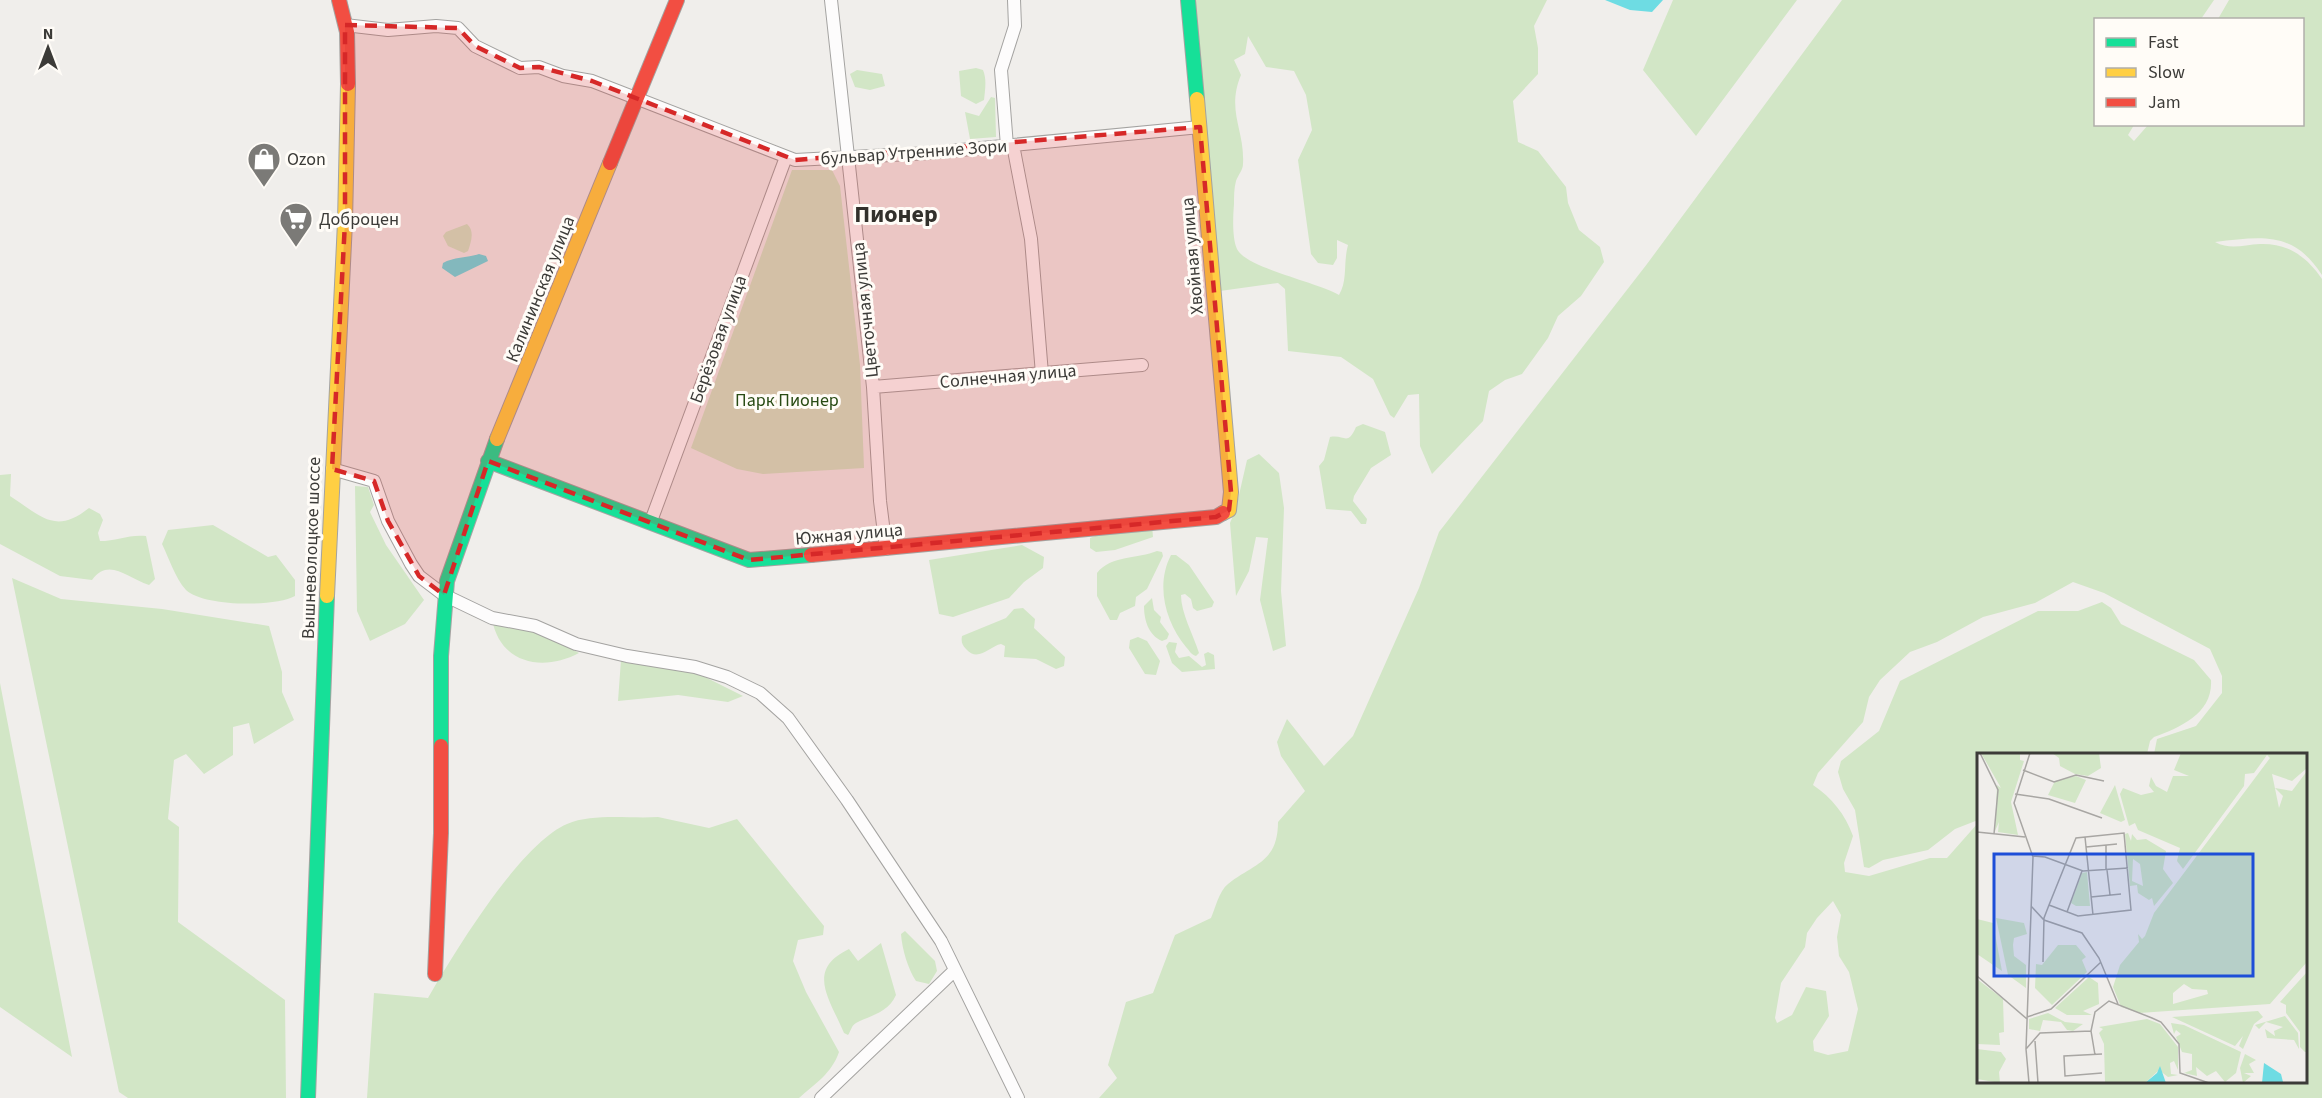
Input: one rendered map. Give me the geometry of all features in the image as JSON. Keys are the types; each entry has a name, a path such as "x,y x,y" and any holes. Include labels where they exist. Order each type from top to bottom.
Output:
{"street":[{"name":"Вышневолоцкое шоссе","path":"308,1098 332,469 345,222 348,67 345,25 339,0"},
{"name":"Калининская улица","path":"435,974 441,833 441,656 444,595 488,461 677,0"},
{"name":"Цветочная улица","path":"831,0 873,387 880,501 886,549"},
{"path":"1014,0 1015,26 1001,70 1010,145 1031,238 1042,374"},
{"name":"Хвойная улица","path":"1188,0 1231,492 1229,510"},
{"name":"бульвар Утренние Зори","path":"345,25 388,30 436,26 458,28 475,46 520,68 539,67 638,97 795,160 1010,145 1200,127"},
{"name":"Берёзовая улица","path":"651,521 786,157"},
{"name":"Солнечная улица","path":"873,387 1142,364"},
{"name":"Южная улица","path":"488,461 749,560 1216,517 1229,510"},
{"path":"332,469 374,481 388,521 411,564 419,576 444,595 492,618 535,626 576,644 627,656 695,666 727,677 760,693 788,718 847,800 941,941 1018,1098"},
{"path":"821,1098 955,970"}],"highlighted area":[{"path":"345,25 458,28 475,46 520,68 539,67 592,81 795,160 1200,127 1231,492 1229,510 1216,517 749,560 488,461 444,595 419,576 388,521 374,481 332,469 345,222"}],"green space":[{"path":"1193,0 1547,0 1534,26 1538,48 1538,74 1513,101 1518,142 1538,151 1566,187 1568,203 1579,230 1600,247 1604,262 1581,296 1558,316 1548,338 1522,374 1505,380 1489,391 1483,421 1432,474 1420,446 1419,394 1408,395 1394,418 1390,415 1373,379 1341,357 1288,351 1285,289 1278,283 1220,291","holes":["1248,36 1266,67 1294,71 1306,95 1312,130 1298,160 1311,254 1318,263 1333,265 1337,258 1337,240 1348,245 1344,283 1339,295 1254,262 1243,256 1235,244 1234,189 1243,164 1243,152 1235,99 1241,75 1234,60 1245,54"]},
{"path":"1673,0 1797,0 1696,136 1643,70"},
{"path":"1842,0 2214,0 2202,18 2094,18 2094,126 2133,126 2128,135 2134,141 2147,126 2304,126 2304,18 2219,18 2229,0 2322,0 2322,275 2311,260 2288,243 2261,238 2215,242 2231,246 2270,244 2288,249 2310,264 2322,279 2322,1098 1099,1098 1117,1078 1108,1065 1126,1002 1153,993 1175,935 1211,918 1225,887 1269,854 1277,836 1278,822 1305,791 1281,756 1277,742 1287,719 1324,766 1353,736 1419,588 1439,532 1647,264","holes":["1833,901 1841,915 1837,937 1839,956 1849,972 1858,1009 1848,1051 1828,1055 1814,1051 1813,1041 1829,1016 1826,991 1806,987 1792,1015 1777,1023 1775,1018 1781,983 1805,947 1807,933"]},
{"path":"976,68 983,70 985,85 984,100 976,104 961,96 959,71"},
{"path":"857,70 882,74 885,86 870,90 855,87 850,74"},
{"path":"991,97 995,98 996,137 970,139 965,112 979,116"},
{"name":"Парк Пионер","path":"792,170 832,170 840,186 860,365 864,468 763,474 737,469 691,448"},
{"path":"467,224 472,237 468,251 464,253 448,246 443,236 446,232"},
{"path":"1363,424 1385,432 1391,455 1371,468 1354,496 1353,501 1367,519 1366,524 1361,524 1351,511 1326,509 1319,466 1324,460 1330,437 1348,438 1356,427"},
{"path":"1259,454 1279,473 1284,508 1281,591 1286,646 1273,651 1260,600 1268,538 1256,537 1249,571 1236,596 1230,523 1236,508 1247,460"},
{"path":"11,474 10,496 48,520 67,520 89,508 100,514 103,520 98,533 100,541 146,536 155,579 149,585 112,570 98,573 92,580 60,576 0,544 0,475"},
{"path":"355,486 368,487 374,505 370,512 386,545 424,600 405,624 370,641 357,611"},
{"path":"213,525 268,557 276,555 295,580 295,596 272,602 240,604 208,600 186,590 175,574 162,544 168,530"},
{"path":"1152,525 1153,537 1115,550 1096,552 1090,548 1090,538 1100,534"},
{"path":"1022,545 1044,557 1043,568 1024,582 1009,598 953,617 939,614 929,560"},
{"path":"1157,551 1162,552 1163,556 1147,589 1136,597 1135,606 1120,613 1117,620 1110,620 1097,596 1097,573 1117,560"},
{"path":"1171,555 1176,555 1189,565 1214,602 1212,607 1197,611 1193,608 1191,599 1185,594 1181,595 1185,616 1199,653 1196,656 1190,652 1173,627 1165,604 1164,579"},
{"path":"12,578 61,599 162,609 269,626 282,672 282,692 294,720 254,744 249,723 233,727 233,755 204,774 186,754 174,760 168,819 179,827 178,922 285,1000 286,1098 128,1098 119,1092"},
{"path":"1152,598 1154,610 1161,617 1160,622 1169,634 1167,639 1162,641 1153,635 1146,621 1144,606"},
{"path":"2102,602 2111,608 2121,624 2194,660 2211,680 2207,701 2201,710 2175,729 2154,737 2150,741 2147,753 1977,753 1977,820 1955,829 1928,850 1883,860 1869,868 1864,867 1855,810 1843,789 1838,772 1841,761 1879,731 1900,681 2038,611 2078,611"},
{"path":"1023,608 1035,619 1034,628 1065,657 1064,666 1056,669 1036,659 1004,657 1005,646 1001,644 979,654 970,653 964,646 962,636 1006,618 1014,609"},
{"path":"492,619 534,628 579,653 551,662 525,660 514,655 504,646"},
{"path":"1138,637 1147,641 1160,661 1156,675 1145,674 1129,648 1130,640"},
{"path":"1169,642 1177,643 1175,652 1179,658 1189,656 1202,667 1206,665 1204,654 1208,652 1214,655 1215,669 1182,672 1172,663 1166,646"},
{"path":"621,660 689,669 743,696 728,702 678,695 618,701"},
{"path":"0,683 72,1057 0,1007"},
{"path":"658,817 709,828 737,819 824,926 823,935 798,940 793,961 806,992 839,1052 832,1066 822,1078 799,1098 367,1098 374,993 428,998 471,928 509,876 549,835 567,824 588,819"},
{"path":"905,931 935,961 937,971 929,984 916,981 910,971 901,934"},
{"path":"881,943 896,995 884,1010 854,1024 848,1035 844,1033 828,997 824,976 828,966 836,957 849,949 858,961"}],"water":[{"path":"1605,0 1663,0 1652,12 1630,10"},
{"path":"479,254 486,256 488,261 455,277 442,268 443,263 447,261"}],"traffic: fast":[{"path":"1188,0 1197,99"},
{"path":"441,746 441,656 447,581 497,439"},
{"path":"488,461 749,560 811,555"},
{"path":"308,1098 327,596"}],"traffic: slow":[{"path":"327,596 345,222 348,84"},
{"path":"1197,99 1231,492 1229,510 1223,513"},
{"path":"497,439 610,163"}],"traffic: jam":[{"path":"339,0 347,32 348,84"},
{"path":"610,163 677,0"},
{"path":"811,555 1216,517 1223,513"},
{"path":"435,974 441,833 441,746"}],"place":[{"name":"Ozon","path":"264,188"},
{"name":"Доброцен","path":"296,248"}],"district":[{"name":"Пионер","path":"896,214"}]}
